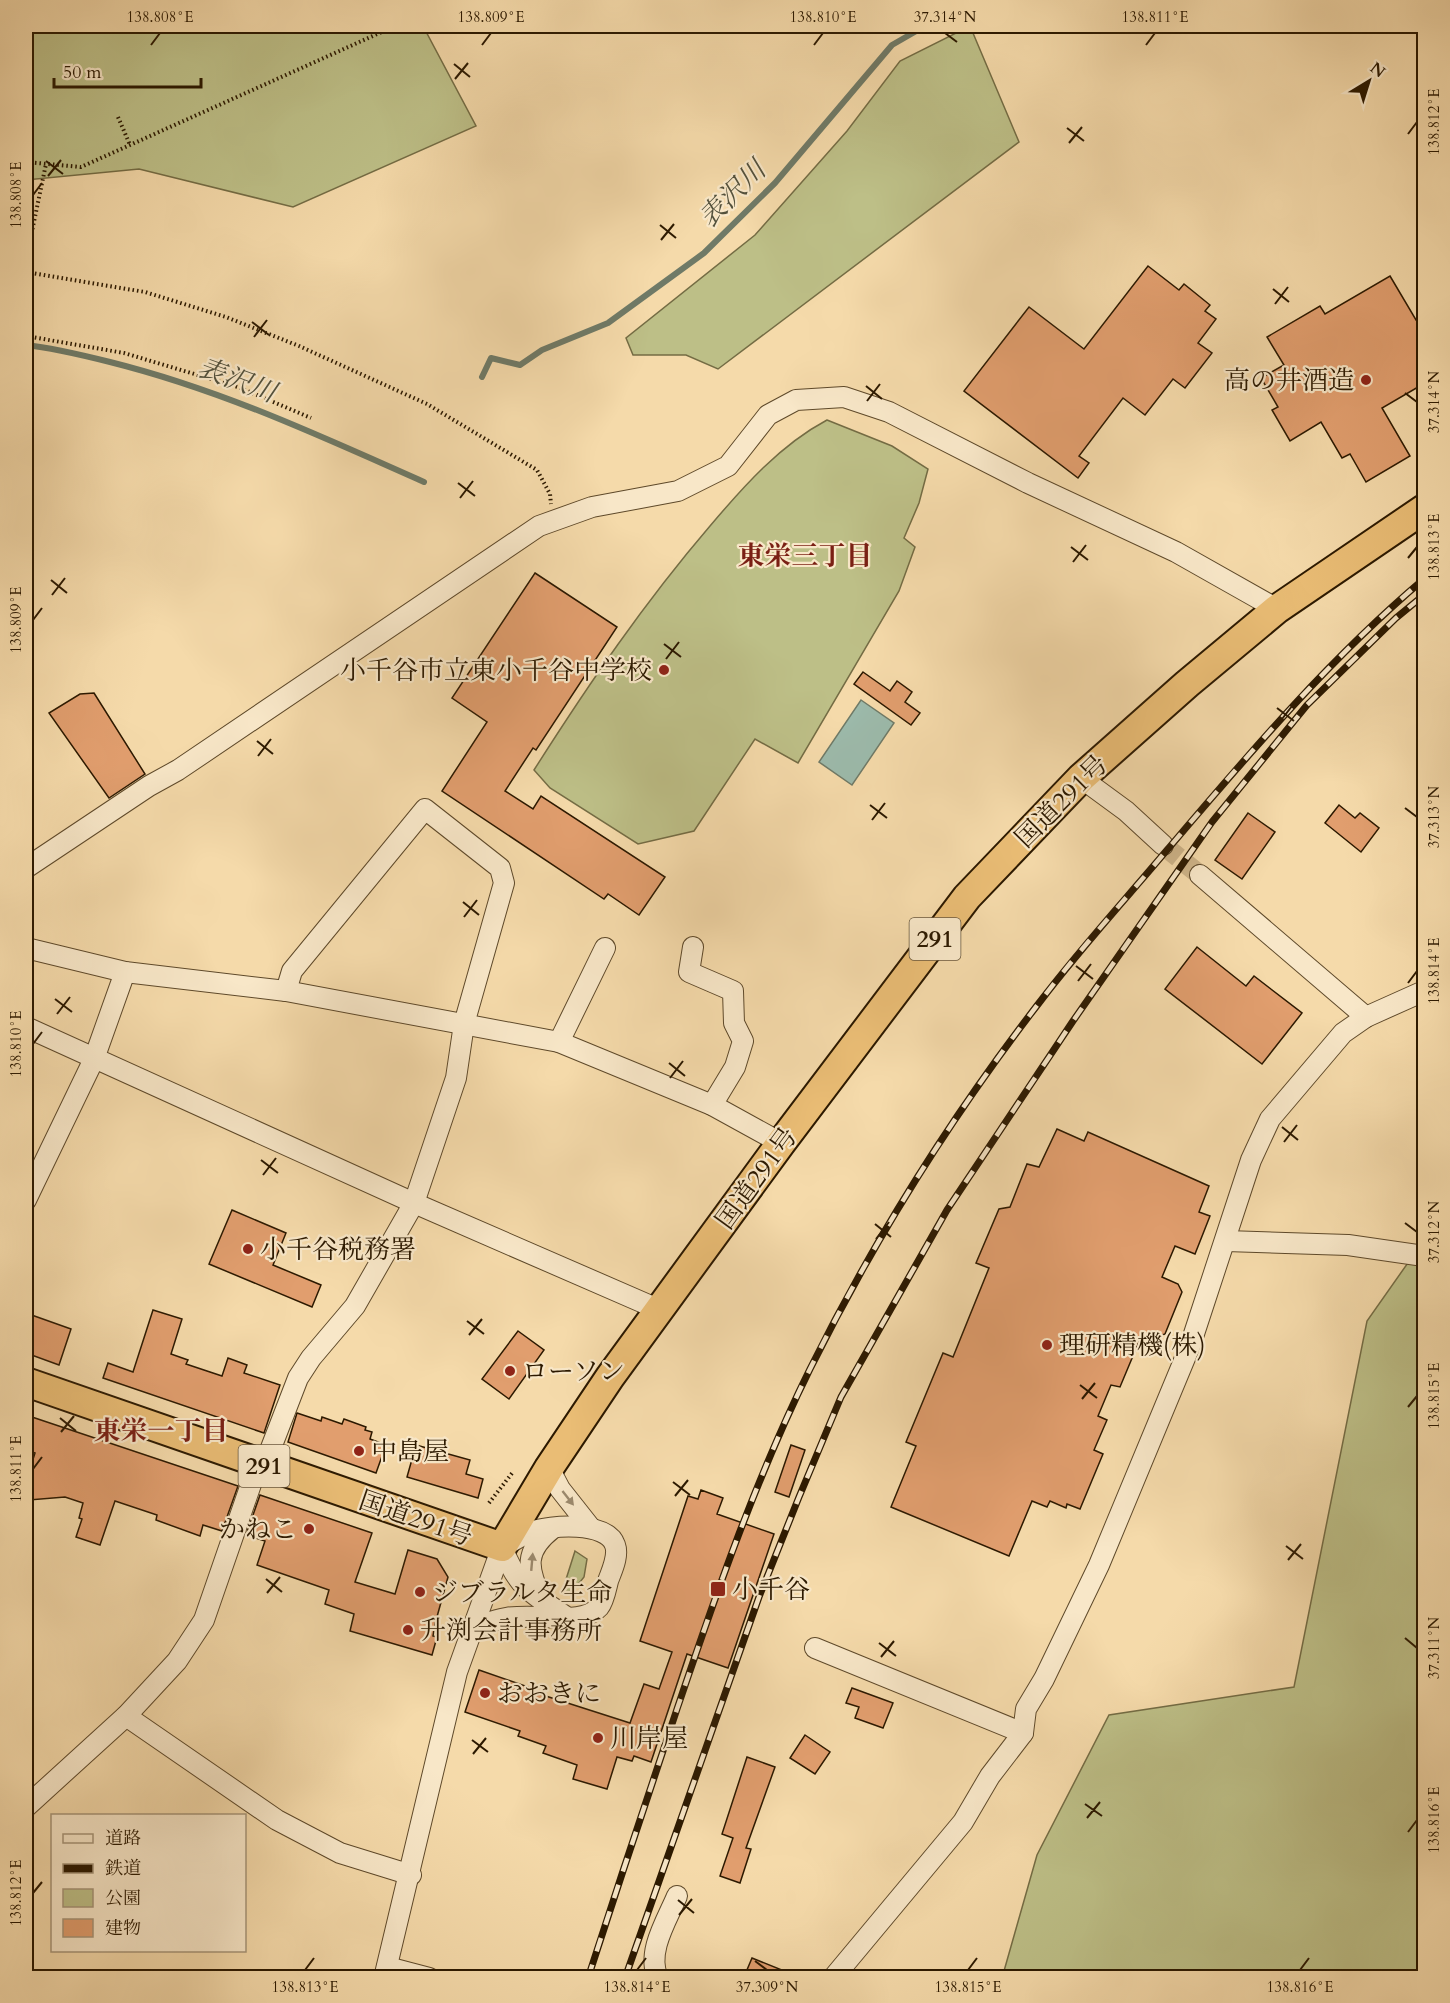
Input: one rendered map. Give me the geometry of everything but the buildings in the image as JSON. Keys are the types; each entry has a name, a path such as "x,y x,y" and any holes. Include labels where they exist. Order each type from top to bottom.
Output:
{"highway":[{"name":"国道291号","path":"26,1382 502,1547 549,1468 660,1310 781,1143 967,897 1081,778 1186,684 1277,609 1425,510"}],"street":[{"path":"26,868 149,786 177,770 539,525 592,507 678,491 728,466 768,415 796,400 844,398 889,412 1028,483 1176,552 1277,609"},
{"path":"1081,778 1126,811 1163,845"},
{"path":"26,1808 126,1716 177,1661 204,1620 261,1465 298,1378 355,1306 414,1203 456,1078 464,1024 504,883 500,868 425,809 292,971 286,991"},
{"path":"1200,875 1366,1017"},
{"path":"693,947 689,972 733,991 734,1023 743,1041 735,1067 712,1105"},
{"path":"26,948 125,972 286,991 559,1042 712,1105 781,1143"},
{"path":"559,1042 605,948"},
{"path":"26,1200 94,1059 125,972"},
{"path":"833,1977 963,1822 990,1776 1023,1733 1026,1709 1044,1679 1099,1565 1190,1346 1251,1160 1270,1119 1343,1033 1366,1017 1425,991"},
{"path":"26,1027 414,1203 660,1310"},
{"path":"1226,1241 1348,1245 1425,1256"},
{"path":"470,1635 491,1620 507,1616 586,1616 600,1605 615,1558 616,1547 612,1539 590,1527 560,1489 549,1468"},
{"path":"429,1977 386,1972 411,1875 457,1672 470,1635 502,1547 531,1532 590,1527"},
{"path":"542,1600 531,1577 530,1562 538,1540 552,1529"},
{"path":"502,1547 513,1574 521,1585 565,1617"},
{"path":"815,1648 1023,1733"},
{"path":"126,1716 277,1820 340,1853 411,1875"},
{"path":"658,1977 654,1965 655,1951 676,1896"}],"path":[{"path":"26,162 81,167 395,26"},
{"path":"118,117 130,145"},
{"path":"26,260 46,164"},
{"path":"26,272 145,292 226,317 299,346 427,404 537,470 550,494 553,520"},
{"path":"26,336 124,353 238,387 310,418"},
{"path":"489,1503 513,1472"}],"green space":[{"path":"26,26 423,26 476,126 293,207 139,169 26,180"},
{"path":"970,26 1019,142 718,369 686,355 633,355 626,338 755,235 847,131 900,61"},
{"path":"827,420 892,446 928,469 919,503 904,538 915,547 899,591 798,763 755,739 694,831 638,844 550,788 534,770 618,645 662,585 710,526 749,482 778,454"},
{"path":"1424,1240 1424,1977 1002,1978 1037,1855 1109,1715 1294,1687 1367,1321"},
{"path":"575,1551 587,1559 584,1577 573,1591 562,1592"}],"shaded area":[{"path":"861,700 894,723 852,785 819,762"}],"waterway":[{"name":"表沢川","path":"482,377 491,358 520,365 542,350 608,323 704,253 775,183 892,45 925,26"},
{"name":"表沢川","path":"26,345 100,359 192,386 270,415 424,482"}],"tunnel":[{"path":"1163,845 1200,875"}],"railway":[{"path":"588,1978 692,1666 754,1494 810,1369 860,1273 887,1227 975,1090 1070,964 1290,709 1355,642 1424,579"},
{"path":"625,1978 759,1597 799,1497 841,1397 947,1210 1073,1021 1212,822 1307,705 1396,618 1424,595"}],"place":[{"name":"高の井酒造","path":"1366,380"},
{"name":"小千谷市立東小千谷中学校","path":"664,670"},
{"name":"小千谷税務署","path":"248,1249"},
{"name":"理研精機(株)","path":"1047,1345"},
{"name":"ローソン","path":"510,1371"},
{"name":"中島屋","path":"359,1451"},
{"name":"かねこ","path":"309,1529"},
{"name":"小千谷","path":"718,1589"},
{"name":"ジブラルタ生命","path":"420,1592"},
{"name":"升渕会計事務所","path":"408,1630"},
{"name":"おおきに","path":"485,1693"},
{"name":"川岸屋","path":"598,1738"}],"district":[{"name":"東栄三丁目","path":"805,556"},
{"name":"東栄一丁目","path":"161,1431"}]}
